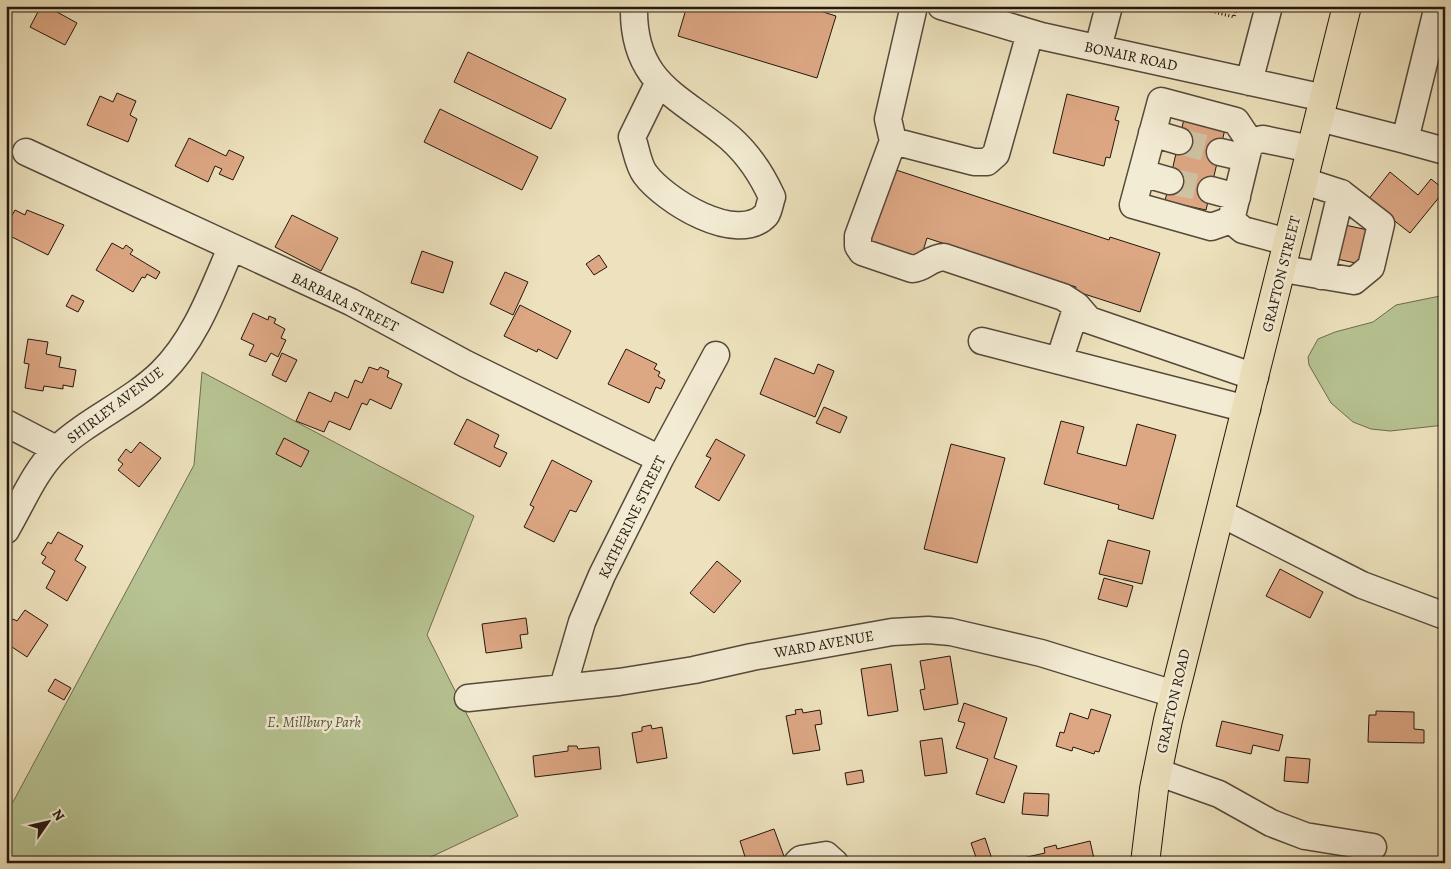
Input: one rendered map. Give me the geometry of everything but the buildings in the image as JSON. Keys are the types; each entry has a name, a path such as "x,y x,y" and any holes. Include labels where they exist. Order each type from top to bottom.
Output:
{"highway":[{"name":"GRAFTON STREET","path":"1213,541 1283,269 1288,242 1347,6"},
{"name":"GRAFTON ROAD","path":"1145,863 1157,772 1174,694 1213,541"}],"street":[{"path":"634,6 634,20 641,52 658,84 731,140 748,158 763,177 772,197 767,214 754,223 739,226 720,223 691,211 666,196 644,173 632,137 658,84"},
{"path":"914,6 888,119 893,141 858,236 858,246 862,252 912,269 920,268 932,258 944,257 1063,297 1077,306 1089,320 1255,377"},
{"name":"BONAIR ROAD","path":"941,6 1030,33 1249,82 1405,140 1445,151"},
{"path":"1098,48 1109,6"},
{"path":"1249,82 1269,6"},
{"path":"1405,140 1438,6"},
{"path":"893,141 974,162 987,162 996,154 1030,33"},
{"path":"1160,102 1236,121 1248,150 1234,209 1211,227 1133,205 1152,133 1160,102"},
{"path":"1152,133 1179,141"},
{"path":"1220,152 1248,150 1263,139 1311,149"},
{"name":"BARBARA STREET","path":"26,152 151,208 231,248 351,302 466,364 660,459"},
{"path":"1142,173 1170,181"},
{"path":"1283,269 1354,281 1371,267 1381,224 1341,193 1304,181"},
{"path":"1211,190 1234,209 1243,230 1288,242"},
{"path":"1321,276 1341,193"},
{"name":"SHIRLEY AVENUE","path":"6,530 36,474 56,450 160,374 178,353 204,312 231,248"},
{"path":"1060,361 1077,306"},
{"path":"982,341 1247,409"},
{"name":"KATHERINE STREET","path":"563,686 582,622 599,583 660,459 716,355"},
{"path":"6,423 56,450"},
{"path":"1220,514 1362,585 1445,616"},
{"name":"WARD AVENUE","path":"468,698 563,686 619,682 684,672 752,657 892,632 928,630 951,632 1041,653 1174,694"},
{"path":"1157,772 1219,794 1271,823 1306,836 1373,848"},
{"path":"797,863 801,859 826,855 835,863"}],"path":[{"path":"1191,6 1234,17 1237,6"}],"green space":[{"path":"1445,295 1445,425 1390,431 1371,429 1353,422 1331,403 1309,365 1308,357 1318,339 1335,332 1373,322 1396,305"},
{"name":"E. Millbury Park","path":"202,372 474,516 427,635 518,816 418,863 6,863 6,815 194,465"}],"tunnel":[{"path":"1179,141 1220,152"},
{"path":"1170,181 1211,190"}]}
